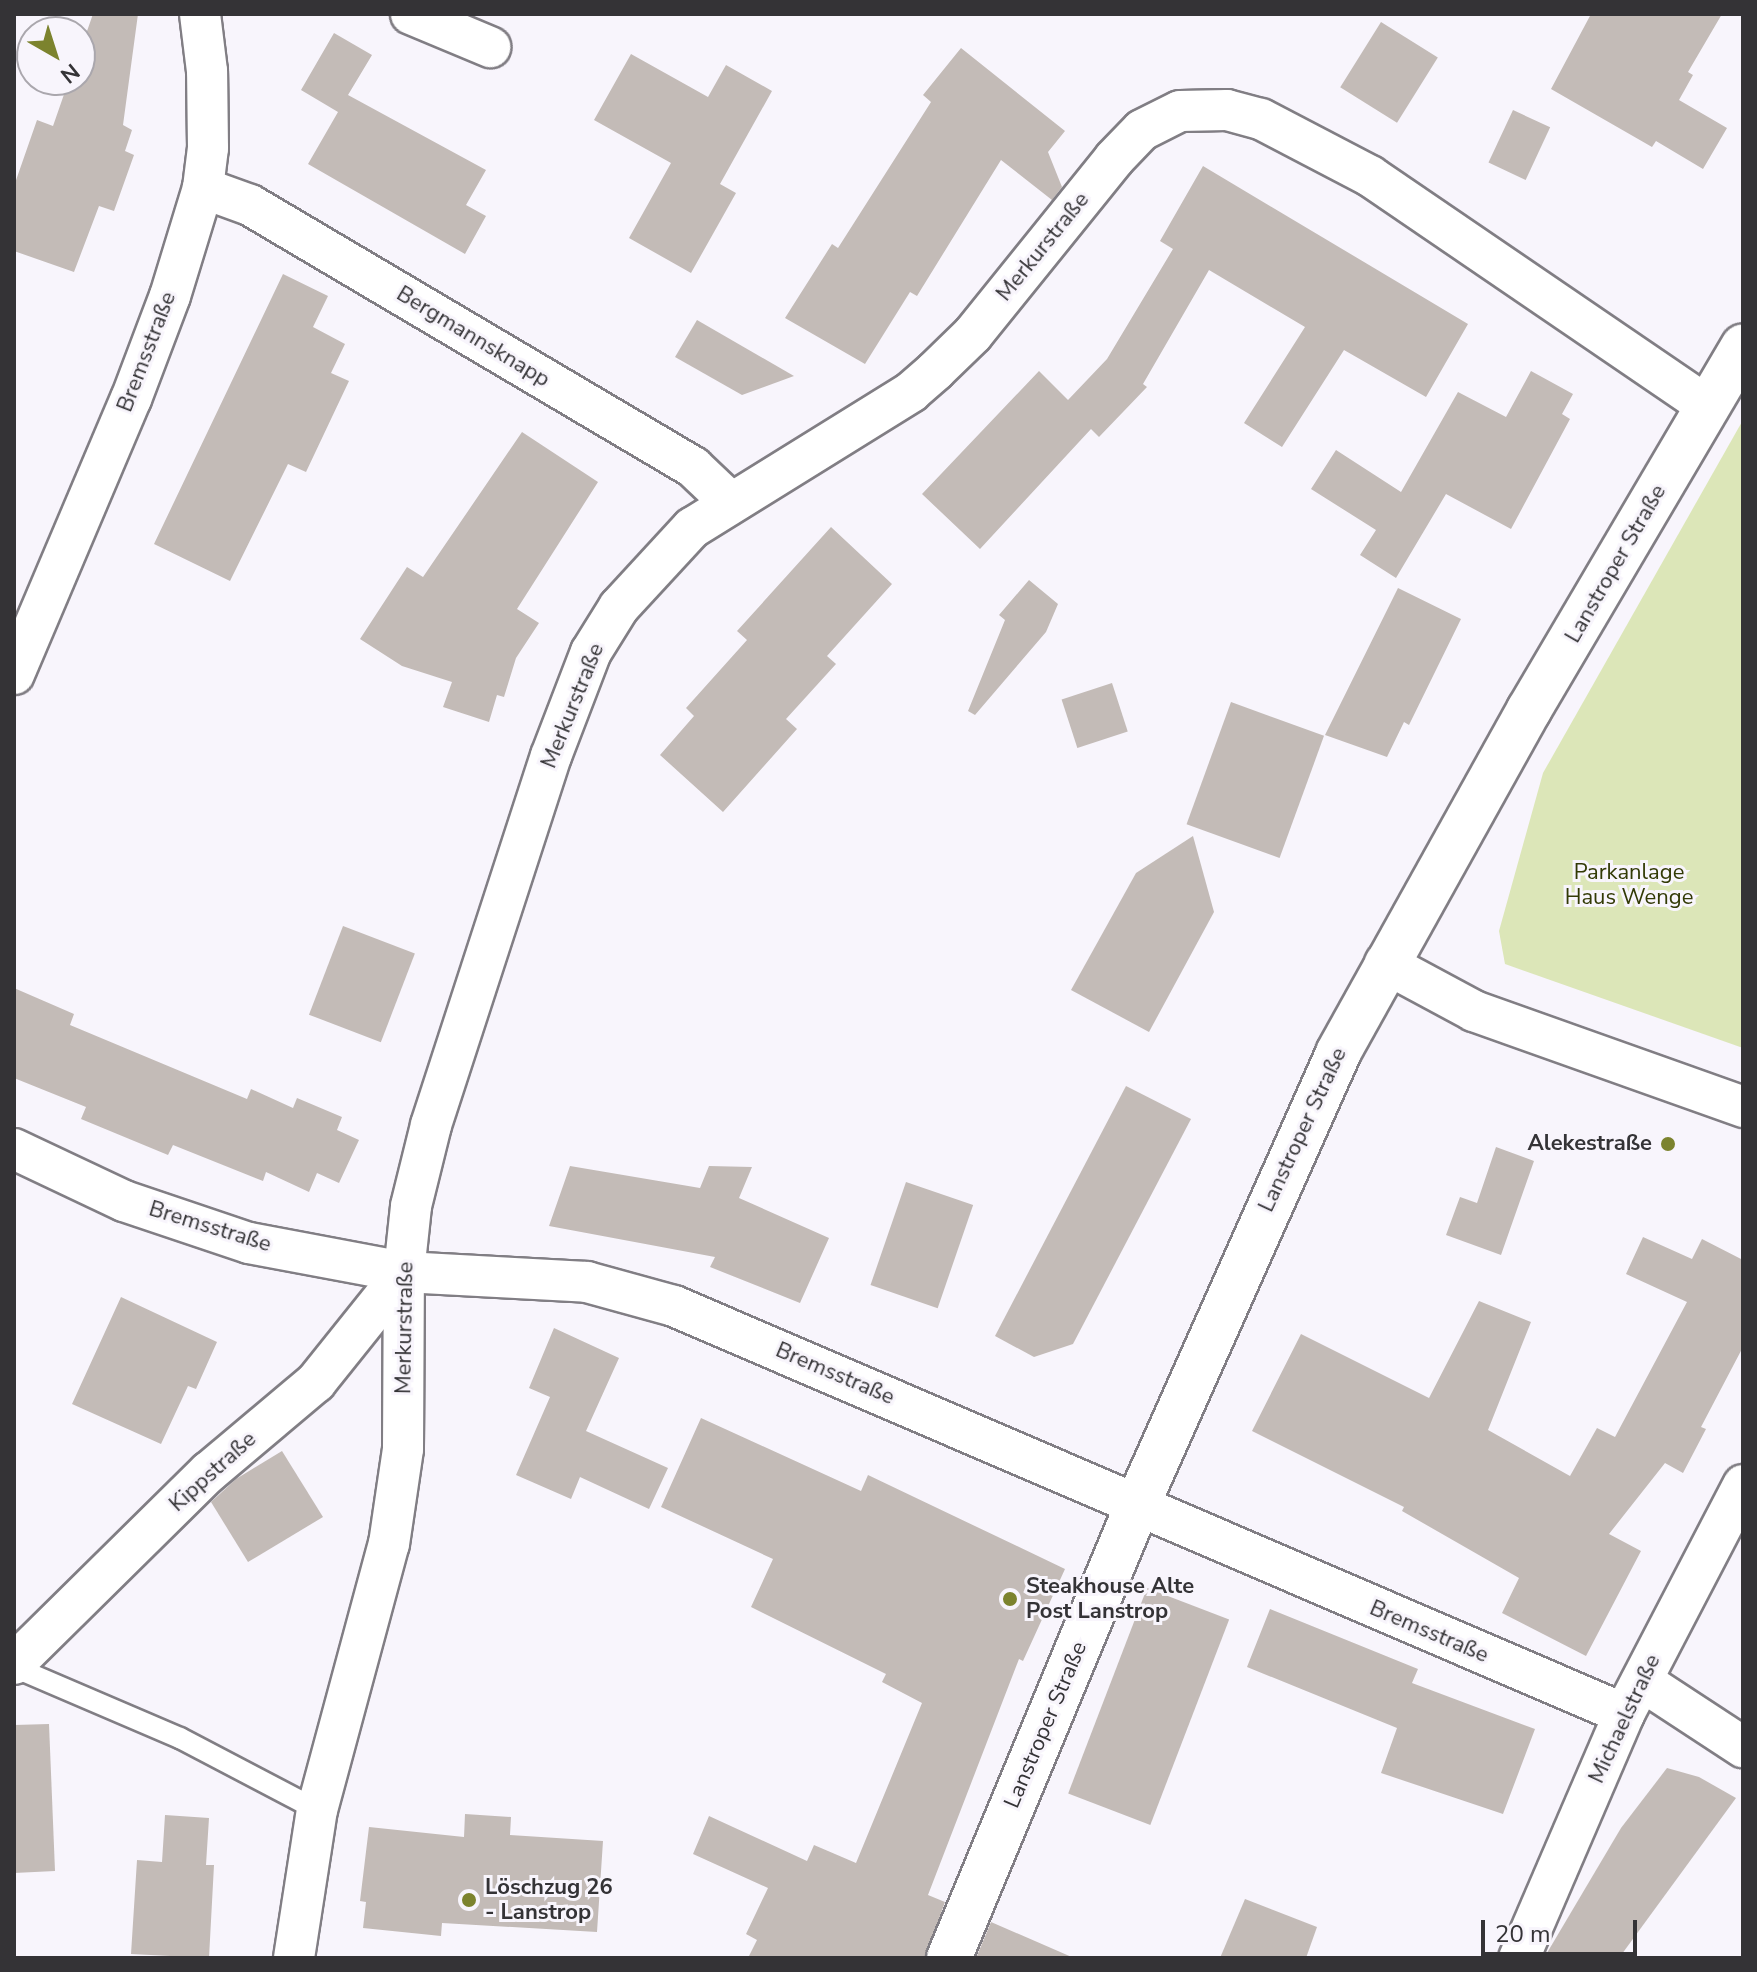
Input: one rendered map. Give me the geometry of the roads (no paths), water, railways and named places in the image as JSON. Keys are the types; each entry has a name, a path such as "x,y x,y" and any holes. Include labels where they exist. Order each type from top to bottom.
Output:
{"street":[{"name":"Bremsstraße","path":"14,674 131,399 170,296 203,188 208,117 207,71 200,14"},
{"path":"411,14 490,47"},
{"name":"Merkurstraße","path":"294,1958 317,1810 389,1544 403,1449 404,1272 411,1206 431,1125 551,756 591,652 619,607 682,539 731,503 911,392 935,371 973,334 1114,159 1142,130 1180,111 1227,110 1261,119 1370,176 1709,407"},
{"name":"Bergmannsknapp","path":"203,188 250,205 693,467 731,503"},
{"name":"Lanstroper Straße","path":"949,1958 1138,1503 1298,1136 1385,963 1743,346"},
{"path":"1385,963 1474,1011 1743,1107"},
{"name":"Bremsstraße","path":"14,1149 124,1201 249,1243 404,1272 587,1282 674,1306 1138,1503 1336,1592 1633,1698 1743,1747"},
{"name":"Kippstraße","path":"14,1665 209,1472 316,1382 404,1272"},
{"name":"Michaelstraße","path":"1519,1958 1633,1698 1743,1485"}],"lane":[{"path":"14,1665 180,1738 317,1810"}],"place":[{"name":"Alekestraße","path":"1668,1144"},
{"name":"Steakhouse Alte Post Lanstrop","path":"1010,1599"},
{"name":"Löschzug 26 - Lanstrop","path":"469,1900"}],"park label":[{"name":"Parkanlage Haus Wenge","path":"1629,884"}]}
